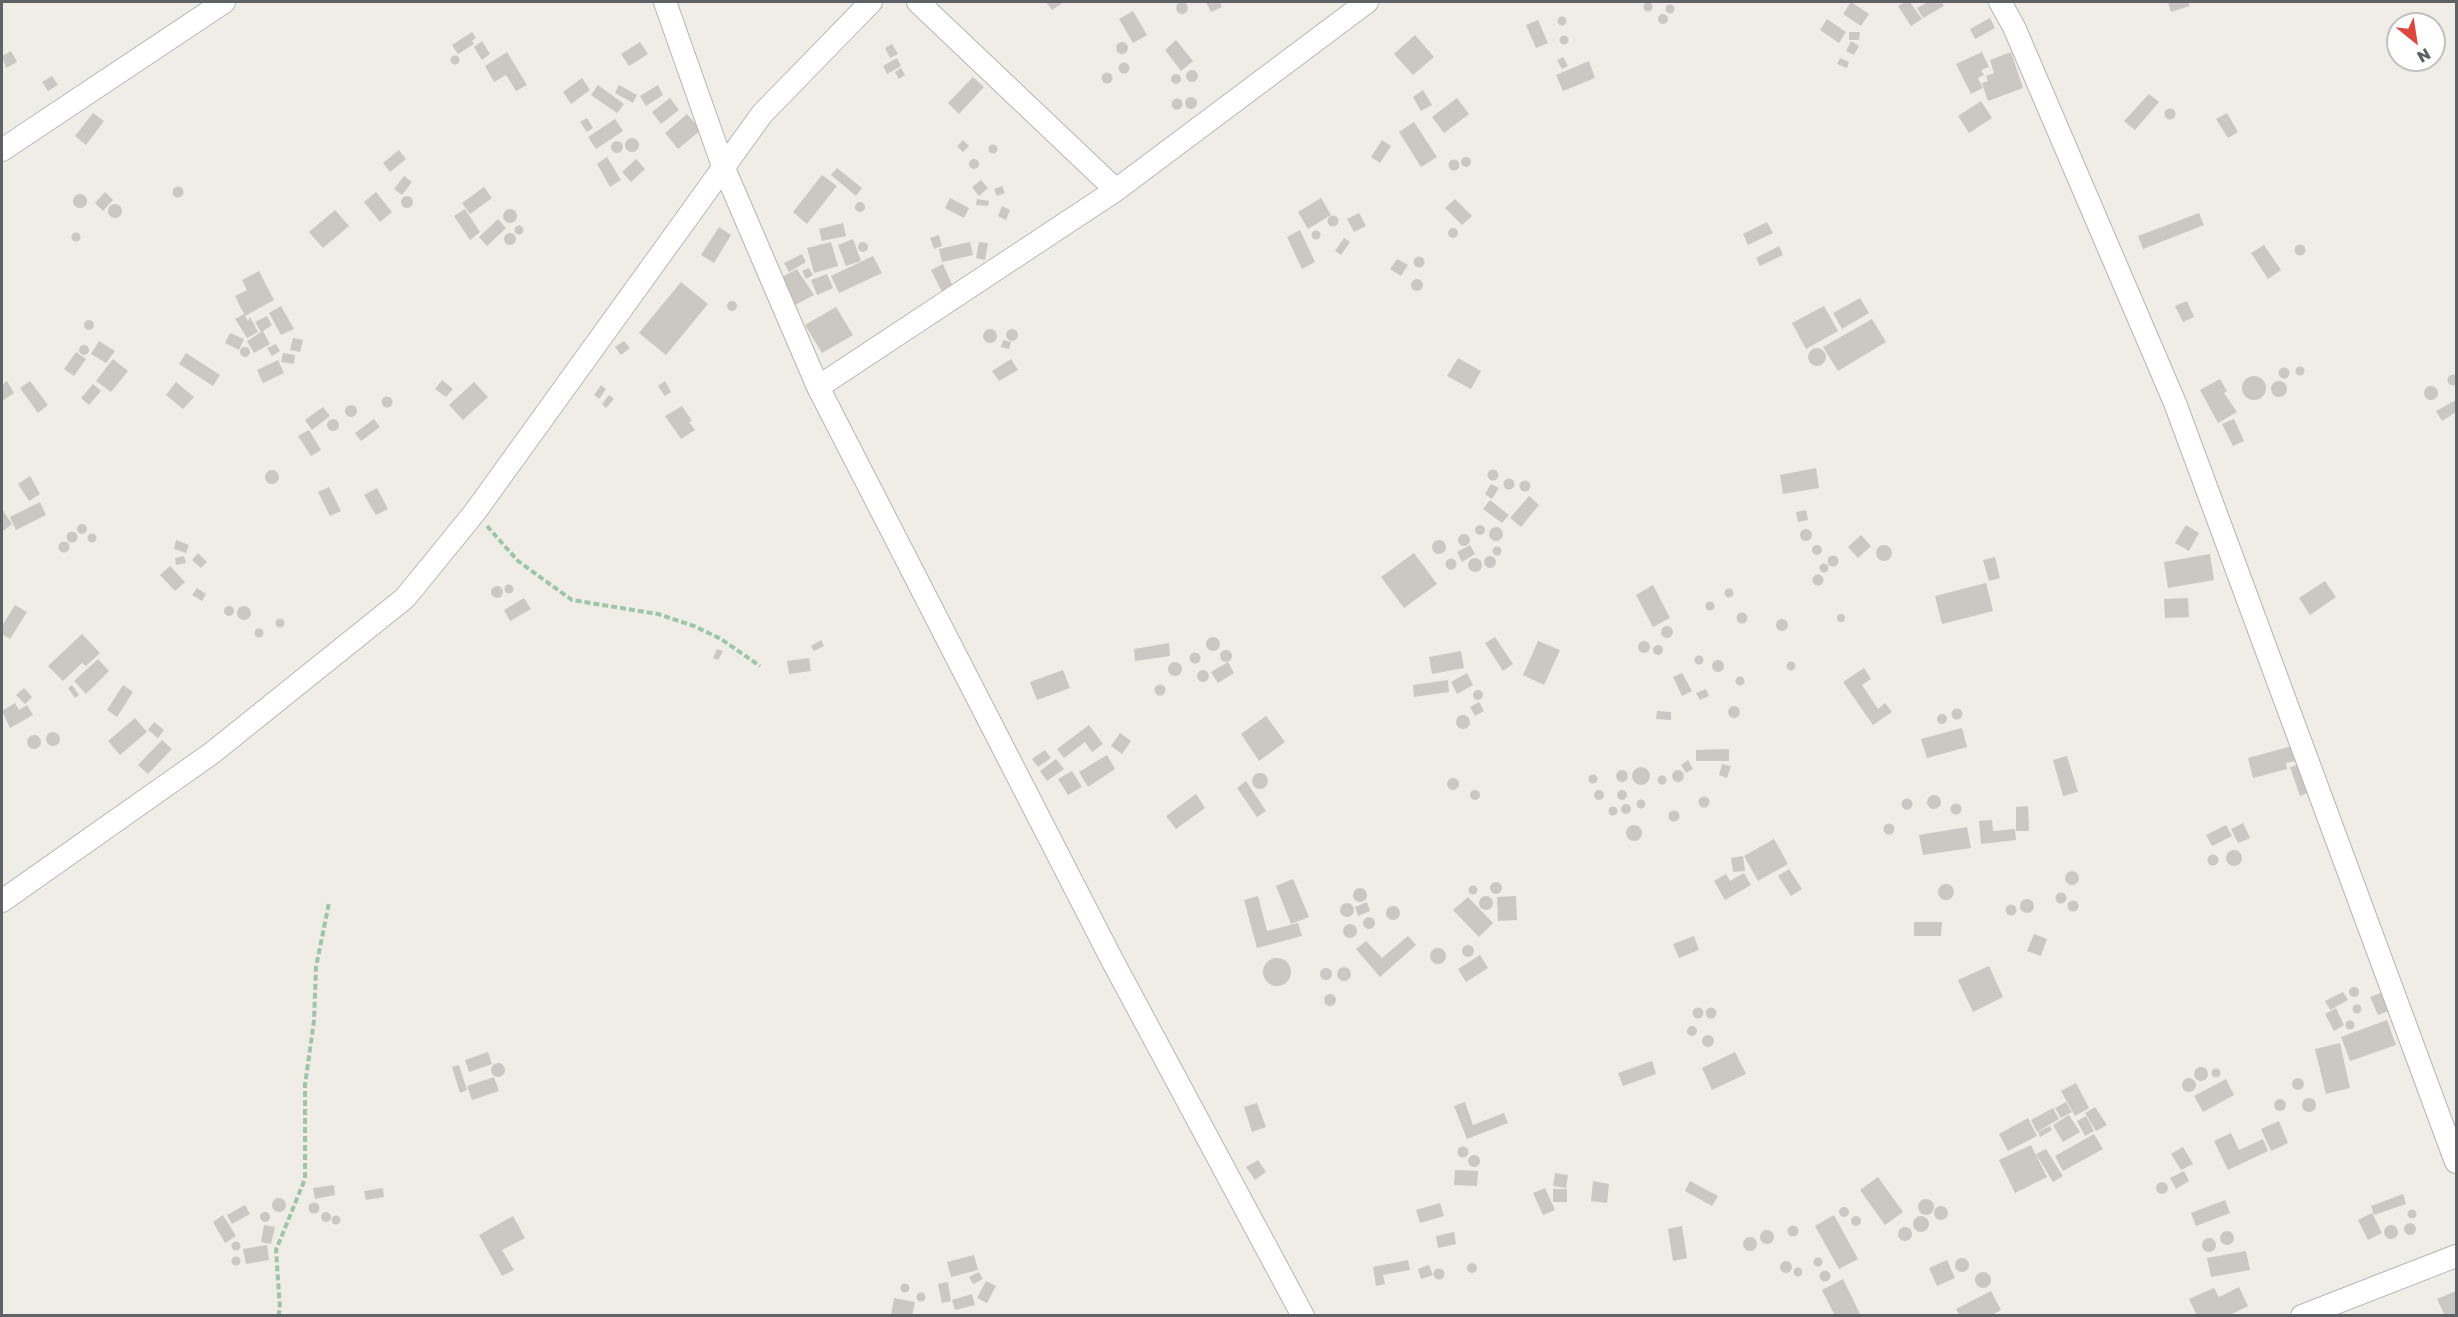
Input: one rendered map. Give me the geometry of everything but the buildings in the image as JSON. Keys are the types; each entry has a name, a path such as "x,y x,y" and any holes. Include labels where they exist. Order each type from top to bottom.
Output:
{"street":[{"path":"2,150 224,2"},
{"path":"665,2 723,166 818,387 1111,958 1303,1316"},
{"path":"2,901 213,753 405,598 475,512 762,114 871,2"},
{"path":"918,2 1116,190"},
{"path":"818,387 1116,190 1367,2"},
{"path":"2000,2 2014,27 2175,403 2457,1162"},
{"path":"2302,1316 2457,1256"}],"path":[{"path":"475,512 518,561 572,600 658,614 694,626 721,639 760,666"},
{"path":"278,1316 276,1250 305,1179 305,1085 314,1021 316,967 329,903"}]}
